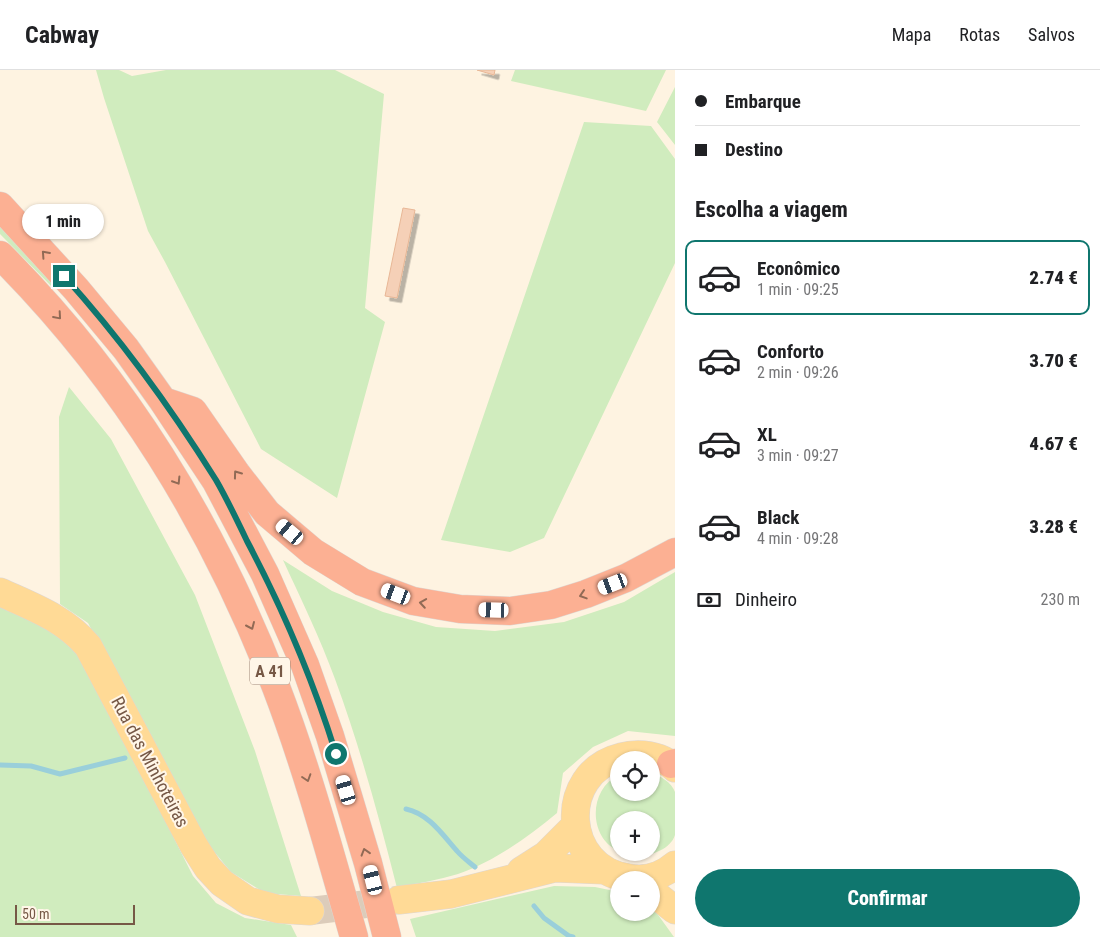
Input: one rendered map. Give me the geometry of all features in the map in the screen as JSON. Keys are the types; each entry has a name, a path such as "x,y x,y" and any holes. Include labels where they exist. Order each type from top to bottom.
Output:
{"highway":[{"name":"A 41","path":"0,206 101,318 163,401 216,481 265,574 305,665 330,736 363,845 387,937"},
{"name":"A 41","path":"0,255 63,321 128,406 183,490 224,566 276,688 312,794 351,931"},
{"path":"163,401 193,411 267,513 313,552 362,582 412,601 460,609 510,611 551,605 586,594 626,578 675,552"}],"main road":[{"name":"Rua das Minhoteiras","path":"0,592 45,612 76,632 88,646 194,846 208,868 222,883 248,901 278,909 310,911"},
{"path":"610,872 590,858 580,843 575,826 575,805 582,786 595,770 612,759 632,754 652,756 674,765"},
{"path":"509,879 546,855 575,826"},
{"path":"660,874 670,870 675,865"},
{"path":"399,900 451,894 555,868 610,875"},
{"path":"660,898 675,910"}],"green space":[{"path":"96,70 119,70 132,76 166,70 335,70 384,94 365,308 385,322 337,498 261,449 148,231"},
{"path":"515,70 666,70 646,111 511,81"},
{"path":"675,87 675,145 657,122"},
{"path":"584,122 651,126 675,159 675,263 544,538 510,552 441,540"},
{"path":"0,227 56,288 54,289 0,234"},
{"path":"69,387 111,439 195,595 255,751 301,896 265,893 231,872 207,843 88,623 60,604 59,417"},
{"path":"283,560 332,591 383,612 436,627 495,631 564,622 624,602 675,572 675,736 628,731 593,747 563,773 557,813 523,839 472,869 443,878 397,888 353,730 323,649"},
{"path":"0,605 52,628 80,652 193,876 216,903 245,918 291,925 297,937 0,937"},
{"path":"660,777 665,780 675,792 675,835 672,842 660,850 660,811 610,811 609,845 597,825 596,813 597,802 609,782 610,801 660,801"},
{"path":"554,886 595,887 610,890 610,921 660,921 660,918 674,937 416,937 410,919"}],"building":[{"path":"477,70 495,70 494,75"},
{"path":"403,208 415,210 397,298 385,296"}],"waterway":[{"path":"0,765 31,766 60,774 125,758"},
{"path":"406,809 422,815 428,820 475,867"},
{"path":"534,906 544,918 573,937"}],"tunnel":[{"path":"310,911 399,900"}],"route":[{"path":"64,276 126,349 216,481 265,574 305,665 336,754"}]}
